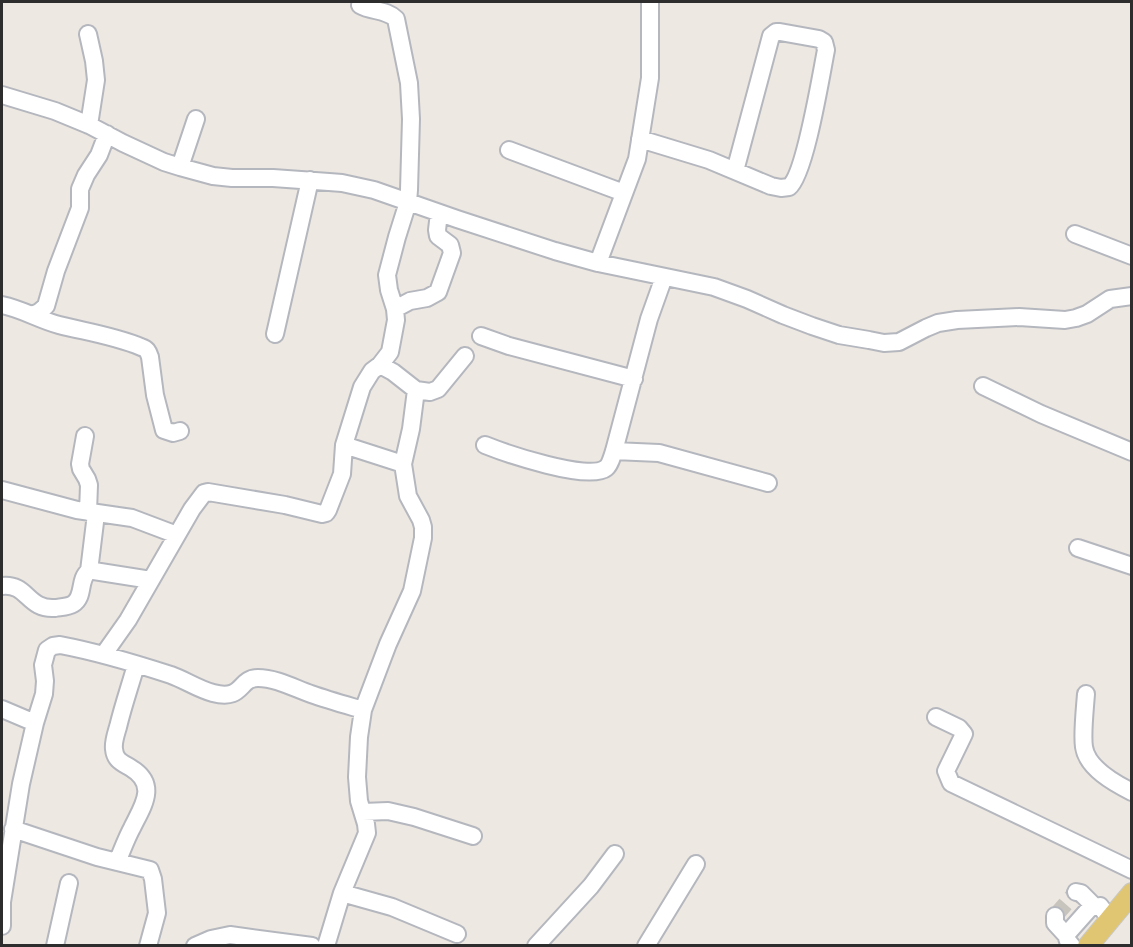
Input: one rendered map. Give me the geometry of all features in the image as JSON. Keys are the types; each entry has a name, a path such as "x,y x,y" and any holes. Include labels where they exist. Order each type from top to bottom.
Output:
{"main road":[{"path":"1088,945 1131,892"}],"street":[{"path":"598,263 637,159 650,78 650,2"},
{"path":"104,654 128,620 192,509 204,493 285,505 322,514 326,513 342,474 344,446 352,413 362,387 372,371 390,352 396,320 387,275 408,202 410,184 409,83 396,19 389,13 360,5"},
{"path":"640,139 709,160 735,171 771,186 786,188 793,184 808,142 826,50 824,42 819,39 780,32 771,36 735,171"},
{"path":"88,34 96,81 89,125"},
{"path":"2,95 56,111 180,167 223,177 310,180 342,183 375,190 555,251 598,263 723,290 839,335 884,343 898,342 932,325 957,321 1019,317 1065,320 1087,314 1110,299 1131,296"},
{"path":"180,167 196,119"},
{"path":"33,315 46,306 56,271 80,208 80,189 99,155 107,134"},
{"path":"509,150 624,194"},
{"path":"275,334 310,180"},
{"path":"395,309 410,301 427,298 438,292 452,253 450,245 438,236 439,213"},
{"path":"1075,234 1131,256"},
{"path":"485,446 561,468 584,471 605,469 614,451 649,320 664,277"},
{"path":"2,305 61,326 119,339 144,348 150,357 155,395 164,430 173,433 180,430"},
{"path":"481,336 509,346 634,379"},
{"path":"380,365 417,390 430,392 438,389 465,356"},
{"path":"983,386 1041,414 1131,452"},
{"path":"326,945 342,893 367,833 359,801 357,777 363,710 412,591 423,538 421,520 408,496 403,464 417,390"},
{"path":"2,586 13,585 42,607 68,606 75,603 79,597 84,576 89,571 92,513 89,485 80,464 85,436"},
{"path":"344,446 403,464"},
{"path":"614,451 659,453 768,483"},
{"path":"2,490 59,506 132,518 177,536"},
{"path":"1078,548 1131,566"},
{"path":"89,571 151,580"},
{"path":"2,926 6,848 13,829 35,723 44,694 43,664 47,650 53,646 60,645 104,654 174,676 210,693 230,695 248,681 259,678 289,685 363,710"},
{"path":"117,862 147,796 144,780 138,773 120,762 113,748 136,665"},
{"path":"1086,694 1083,746 1087,759 1113,783 1131,792"},
{"path":"2,709 35,723"},
{"path":"936,717 959,728 964,734 946,771 951,783 1131,870"},
{"path":"363,812 388,811 473,836"},
{"path":"13,829 97,857 148,869 152,874 157,913 148,945"},
{"path":"536,945 591,886 615,854"},
{"path":"646,945 696,864"},
{"path":"55,945 69,883"},
{"path":"1076,892 1081,893 1095,907"},
{"path":"342,893 392,907 457,934"},
{"path":"1055,915 1055,922 1069,940 1090,908 1100,906 1110,919"},
{"path":"195,945 230,935 312,945"}],"tunnel":[{"path":"1055,916 1076,892"}]}
